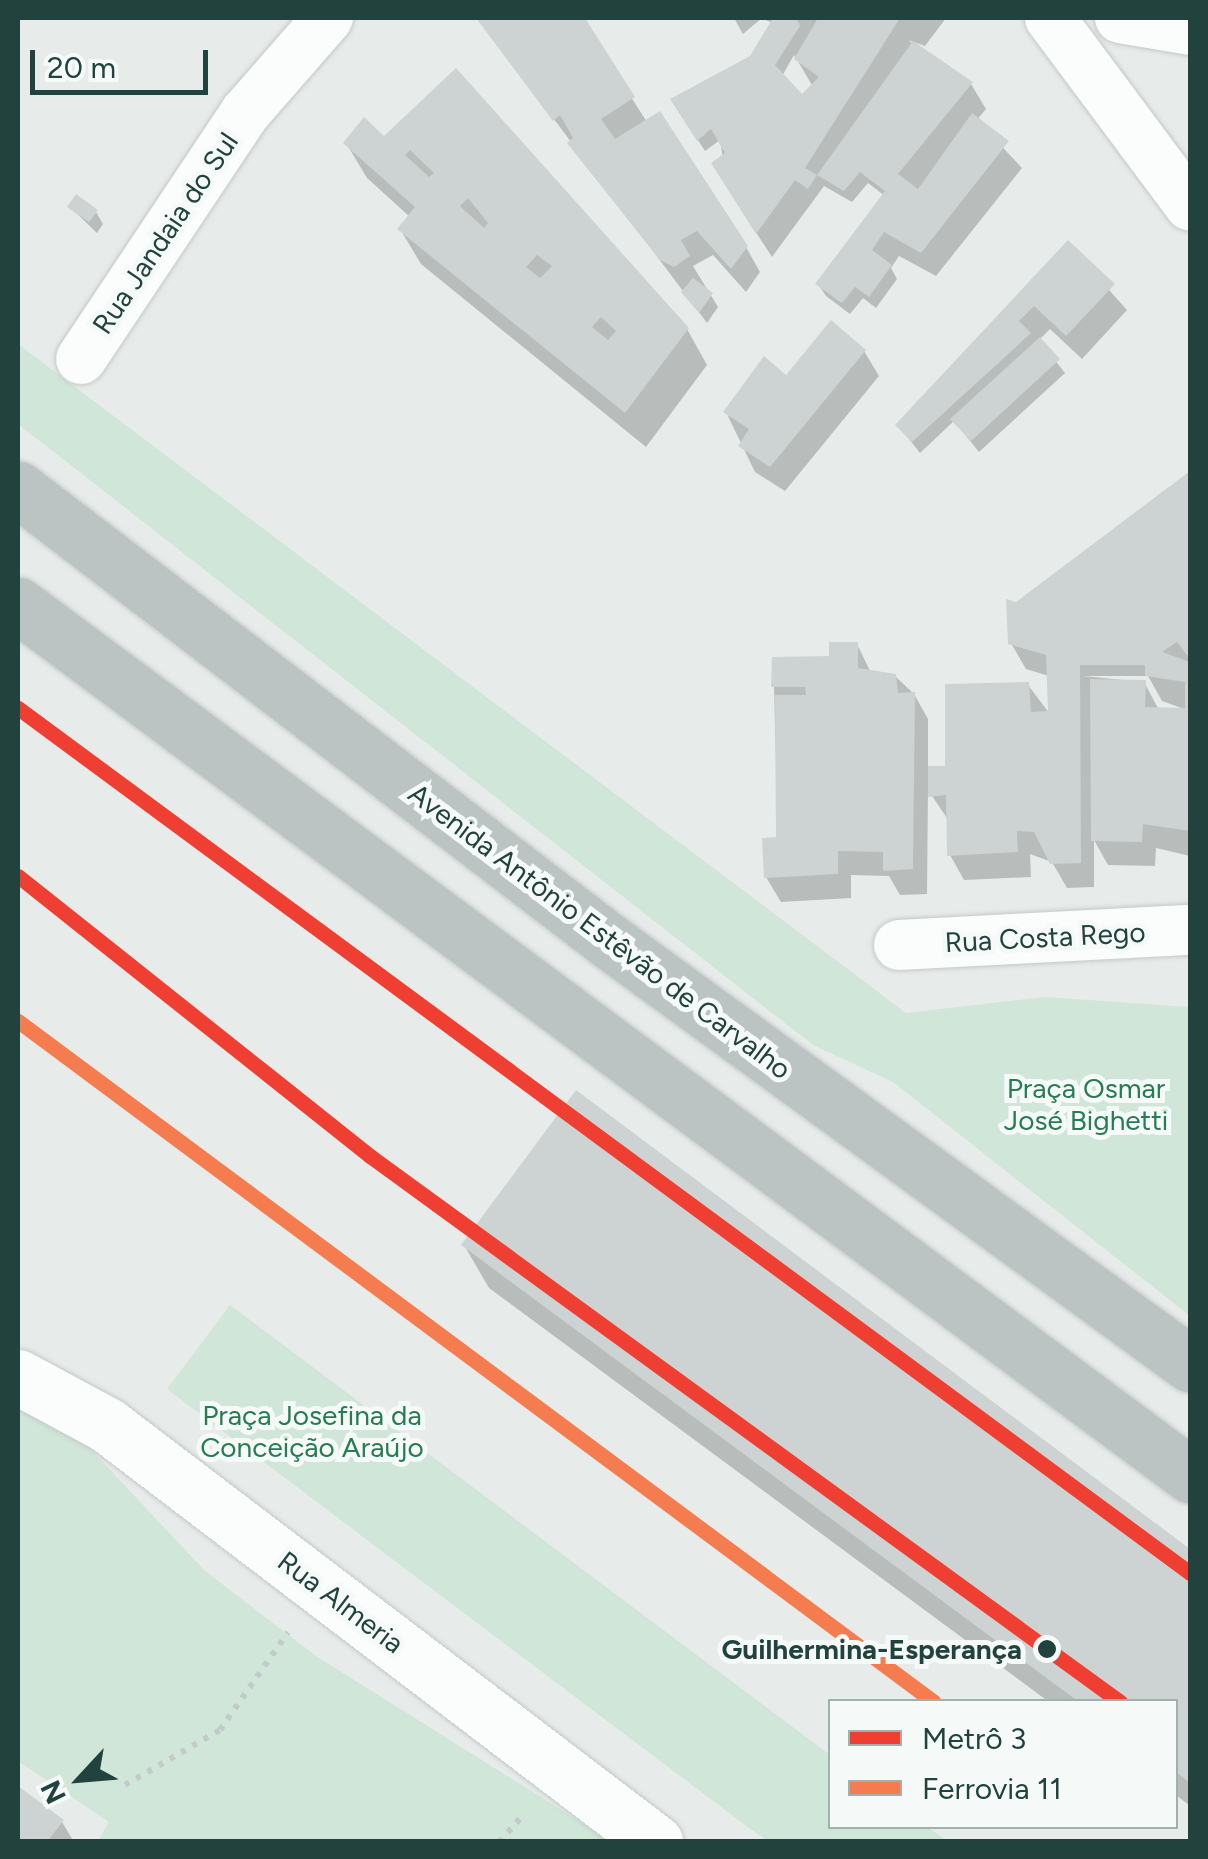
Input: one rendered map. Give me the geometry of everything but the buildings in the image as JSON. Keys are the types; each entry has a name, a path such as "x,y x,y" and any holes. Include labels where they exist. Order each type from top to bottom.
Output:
{"highway":[{"name":"Avenida Antônio Estêvão de Carvalho","path":"18,489 609,942 1190,1364"},
{"path":"18,605 1190,1475"}],"street":[{"name":"Rua Jandaia do Sul","path":"82,359 245,113 328,18"},
{"path":"1050,18 1190,206"},
{"path":"1120,18 1190,30"},
{"name":"Rua Costa Rego","path":"900,946 1190,930"},
{"name":"Rua Almeria","path":"18,1377 107,1425 655,1842"}],"path":[{"path":"126,1785 220,1730 319,1586"}],"green space":[{"name":"Praça Osmar José Bighetti","path":"18,344 906,1013 1045,997 1190,1007 1190,1316 893,1082 813,1045 18,424"},
{"name":"Praça Josefina da Conceição Araújo","path":"230,1305 828,1754 828,1829 930,1829 948,1841 768,1841 167,1389"},
{"path":"18,1407 55,1411 204,1570 316,1656 611,1841 98,1841 109,1822 18,1761"}],"metro line":[{"name":"3","path":"18,708 1190,1573"},
{"name":"3","path":"18,876 370,1156 1116,1699"}],"rail line":[{"name":"11","path":"18,1021 930,1699"}],"place":[{"name":"Guilhermina-Esperança","path":"1047,1649"}]}
